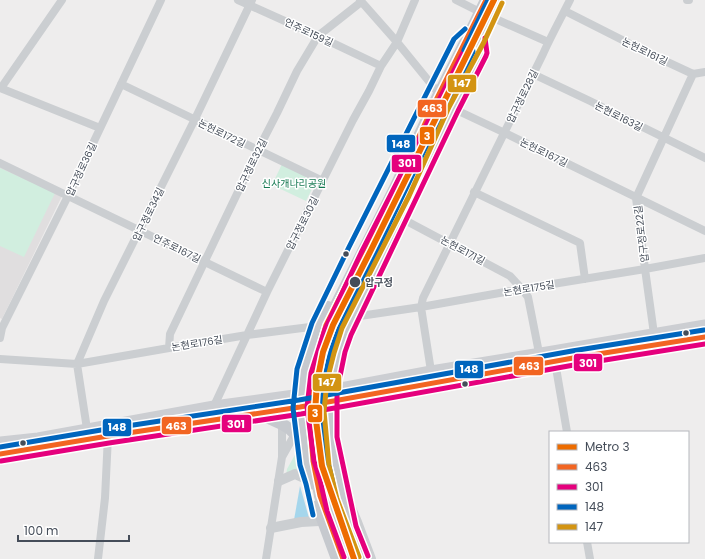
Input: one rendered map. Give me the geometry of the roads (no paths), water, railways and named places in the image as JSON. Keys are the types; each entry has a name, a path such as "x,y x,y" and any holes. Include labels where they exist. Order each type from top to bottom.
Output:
{"main road":[{"path":"484,14 486,0"},
{"path":"352,559 330,501 322,467 317,411 320,380 326,351 335,325 403,193 484,14 496,0"},
{"path":"337,559 319,517 308,463 300,407 304,371 320,324 330,302 460,42 473,37"},
{"path":"361,559 349,528 330,438 329,396 338,350 399,217 480,53 473,37"},
{"path":"343,559 320,496 313,461 310,413 312,381 326,325 394,190 435,102 467,50"},
{"path":"330,302 330,306 334,312 343,316 354,314"},
{"path":"320,324 327,319 334,320 343,326 345,332"},
{"path":"0,442 38,438 214,406 301,394 329,396 540,359 654,334 705,325"},
{"path":"554,356 573,358 705,337"},
{"path":"0,454 300,407 329,396 431,371 540,359"},
{"path":"258,413 282,424 305,444"}],"street":[{"path":"62,0 0,88 100,128"},
{"name":"압구정로36길","path":"0,338 1,328 68,196 162,0"},
{"name":"언주로159길","path":"238,0 250,3 381,66"},
{"name":"압구정로30길","path":"214,406 267,292 381,66 397,42 415,0"},
{"path":"456,0 548,42"},
{"name":"압구정로28길","path":"431,371 421,307 423,298 570,0"},
{"path":"361,1 436,90"},
{"name":"압구정로32길","path":"169,348 170,334 296,71 318,36 361,1"},
{"name":"압구정로34길","path":"77,364 104,301 195,119 250,3"},
{"name":"논현로161길","path":"565,11 693,74"},
{"path":"693,74 705,72"},
{"name":"논현로163길","path":"533,74 705,158"},
{"name":"압구정로22길","path":"654,334 636,198 693,74"},
{"name":"논현로172길","path":"121,84 323,181"},
{"name":"논현로167길","path":"452,108 705,231"},
{"name":"언주로167길","path":"0,163 267,292"},
{"path":"474,192 580,243 585,279"},
{"name":"논현로171길","path":"399,217 510,276 522,289"},
{"name":"논현로175길","path":"354,314 421,307 705,258"},
{"path":"522,289 528,297 540,359"},
{"name":"논현로176길","path":"0,359 77,364 320,324"},
{"path":"554,356 567,431"},
{"path":"77,364 87,429"},
{"path":"266,559 282,457 282,424"},
{"path":"282,457 295,434"},
{"path":"98,559 105,491 108,436"},
{"path":"279,482 295,474 313,482"},
{"path":"340,482 371,559"},
{"path":"271,528 319,517 332,559"},
{"path":"587,543 590,559"}],"water":[{"path":"300,486 309,518 294,520"}],"metro line":[{"name":"3","path":"354,559 322,466 315,413 317,382 323,352 333,325 494,0"}],"place":[{"name":"압구정","path":"355,282"}],"park label":[{"name":"신사개나리공원","path":"294,183"}]}
